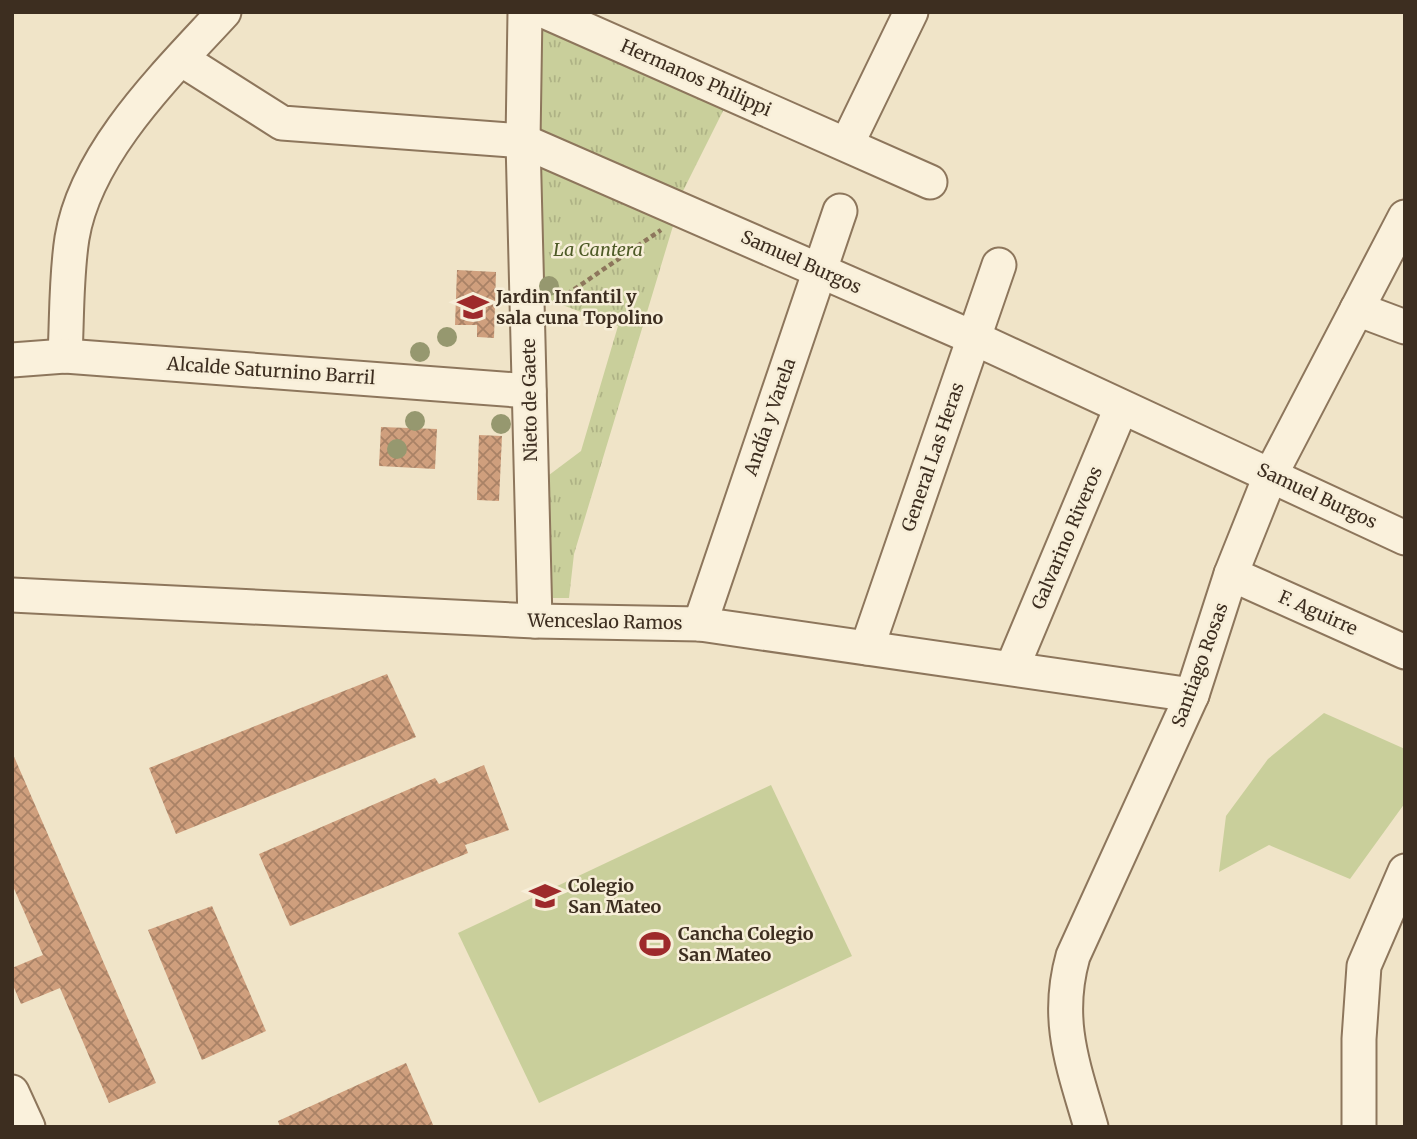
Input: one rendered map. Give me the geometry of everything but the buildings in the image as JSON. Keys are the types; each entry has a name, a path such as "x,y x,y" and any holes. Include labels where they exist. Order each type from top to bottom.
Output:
{"street":[{"path":"65,356 72,236 84,203 115,140 135,111 223,12"},
{"name":"Nieto de Gaete","path":"526,12 523,141 535,621"},
{"name":"Hermanos Philippi","path":"546,12 930,182"},
{"path":"847,144 911,12"},
{"name":"Samuel Burgos","path":"181,59 282,123 523,141 974,338 1405,538"},
{"name":"Andía y Varela","path":"700,624 840,211"},
{"name":"Santiago Rosas","path":"1091,1127 1066,1038 1065,995 1073,956 1192,695 1231,574 1271,474 1405,217"},
{"name":"General Las Heras","path":"867,648 999,265"},
{"path":"1357,309 1405,327"},
{"name":"Alcalde Saturnino Barril","path":"12,360 65,356 529,391"},
{"name":"Galvarino Riveros","path":"1012,668 1121,408"},
{"name":"F. Aguirre","path":"1231,574 1405,652"},
{"name":"Wenceslao Ramos","path":"12,595 535,621 700,624 1192,695"},
{"path":"1359,1127 1359,1039 1364,966 1405,871"},
{"path":"12,1092 28,1127"}],"path":[{"path":"561,299 670,224"}],"green space":[{"path":"536,25 728,101 679,199 530,137"},
{"name":"La Cantera","path":"543,156 676,216 574,554 569,598 553,598 549,588 545,478 581,451 618,326 536,295 533,168"},
{"path":"1324,713 1405,749 1405,803 1350,879 1269,845 1219,872 1226,816 1268,759"},
{"name":"Cancha Colegio San Mateo","path":"771,785 852,956 539,1103 458,933"}],"place":[{"name":"Jardin Infantil y sala cuna Topolino","path":"473,307"},
{"name":"Colegio San Mateo","path":"545,896"},
{"name":"Cancha Colegio San Mateo","path":"655,944"}]}
